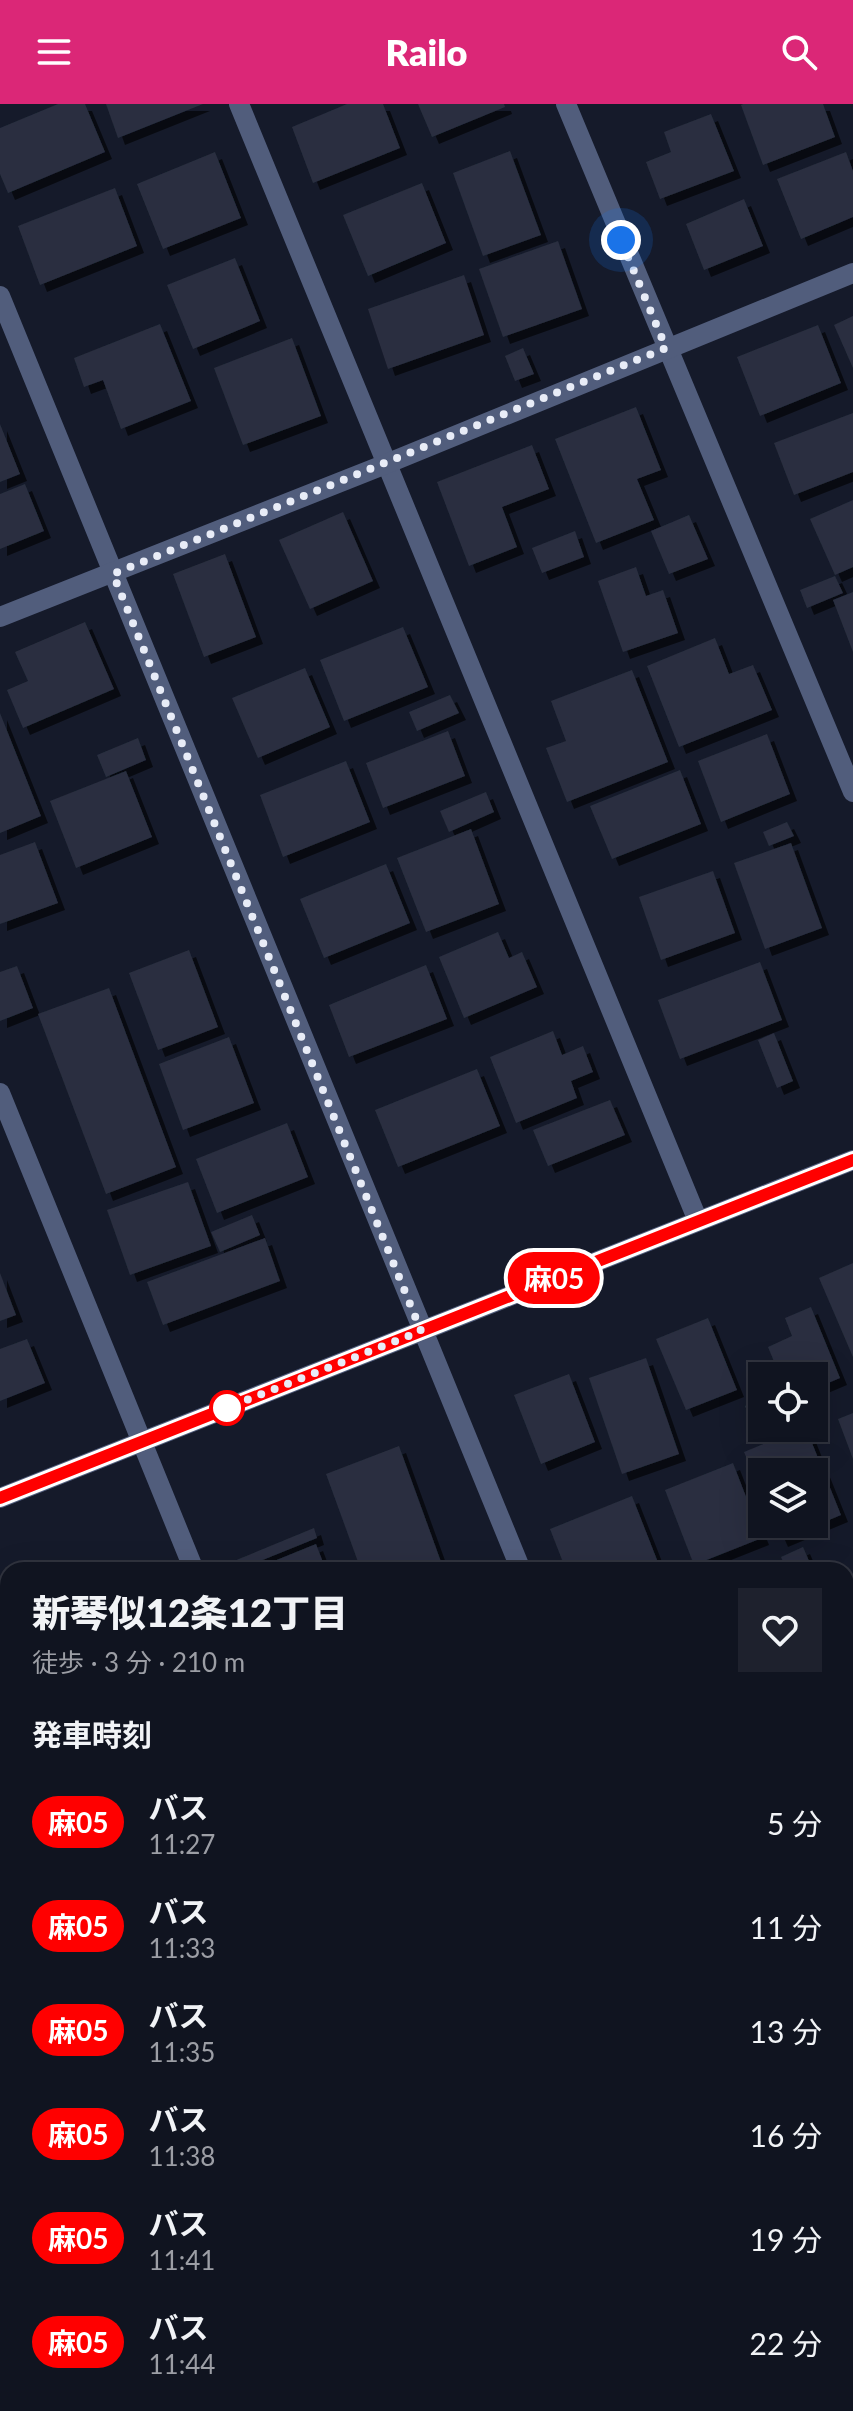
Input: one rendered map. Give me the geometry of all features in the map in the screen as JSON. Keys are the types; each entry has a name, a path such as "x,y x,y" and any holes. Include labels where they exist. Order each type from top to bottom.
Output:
{"street":[{"path":"239,104 698,1221"},
{"path":"566,104 853,792"},
{"path":"0,617 386,464 853,273"},
{"path":"0,296 518,1562"},
{"path":"0,1093 191,1562"},
{"path":"0,1498 853,1160"}],"building":[{"path":"58,104 85,104 105,152 8,193 0,174 0,128"},
{"path":"106,104 203,104 118,138"},
{"path":"347,104 383,104 400,148 313,183 292,127"},
{"path":"418,104 504,104 505,107 432,137"},
{"path":"743,104 823,104 835,137 763,165"},
{"path":"711,114 734,171 660,199 646,162 671,152 664,132"},
{"path":"510,151 541,235 483,256 453,173"},
{"path":"215,152 241,218 163,249 137,184"},
{"path":"846,152 853,171 853,217 801,239 777,179"},
{"path":"422,183 446,243 368,276 343,215"},
{"path":"115,188 137,246 40,285 18,226"},
{"path":"744,199 763,246 704,270 686,224"},
{"path":"558,241 582,309 503,337 479,269"},
{"path":"235,258 260,321 193,349 167,285"},
{"path":"464,275 484,335 388,369 368,309"},
{"path":"853,316 853,368 834,325"},
{"path":"160,324 191,401 121,429 103,380 84,387 74,358"},
{"path":"818,325 841,383 760,416 737,357"},
{"path":"292,338 321,416 243,445 214,368"},
{"path":"523,348 534,374 515,381 505,356"},
{"path":"636,407 661,470 637,479 654,520 596,543 555,439"},
{"path":"853,413 853,472 794,495 774,443"},
{"path":"0,424 20,474 0,482"},
{"path":"532,445 549,489 502,507 517,547 469,566 437,482"},
{"path":"25,484 44,531 0,549 0,494"},
{"path":"853,500 853,567 835,575 810,519"},
{"path":"343,512 373,581 310,609 279,540"},
{"path":"689,515 708,559 669,574 651,531"},
{"path":"575,531 584,557 542,573 532,548"},
{"path":"225,554 256,637 204,657 173,574"},
{"path":"636,567 646,596 663,590 678,633 623,652 598,581"},
{"path":"835,576 843,593 807,608 800,590"},
{"path":"853,592 853,652 833,600"},
{"path":"85,622 114,689 23,728 7,690 28,681 15,652"},
{"path":"403,627 428,687 344,721 320,660"},
{"path":"715,638 729,674 753,665 772,710 679,747 647,666"},
{"path":"305,668 330,727 258,758 232,698"},
{"path":"632,670 668,762 567,802 546,748 566,741 551,701"},
{"path":"450,695 459,713 417,731 409,712"},
{"path":"0,713 41,816 0,833"},
{"path":"448,731 465,776 383,808 366,763"},
{"path":"767,734 790,794 721,822 698,761"},
{"path":"138,738 146,760 106,777 97,755"},
{"path":"346,761 370,822 283,857 260,795"},
{"path":"680,770 701,824 612,859 590,806"},
{"path":"126,771 152,837 76,868 50,801"},
{"path":"486,792 494,812 449,832 440,811"},
{"path":"787,822 794,836 769,846 763,832"},
{"path":"471,829 499,904 426,932 397,858"},
{"path":"35,842 58,903 0,924 0,855"},
{"path":"791,843 822,928 765,949 734,863"},
{"path":"386,864 410,923 324,958 300,899"},
{"path":"713,871 735,933 661,960 639,897"},
{"path":"498,932 509,958 522,952 537,987 464,1018 439,957"},
{"path":"189,950 218,1027 158,1050 129,973"},
{"path":"760,962 782,1020 680,1059 658,1000"},
{"path":"426,965 447,1019 349,1057 329,1005"},
{"path":"17,966 33,1008 0,1021 0,972"},
{"path":"109,988 176,1167 106,1194 38,1014"},
{"path":"553,1031 562,1055 583,1046 593,1072 571,1081 577,1098 516,1123 490,1057"},
{"path":"774,1033 793,1081 777,1088 758,1040"},
{"path":"229,1037 254,1103 183,1130 159,1064"},
{"path":"477,1069 500,1126 398,1167 375,1110"},
{"path":"610,1100 625,1135 548,1166 533,1130"},
{"path":"287,1123 308,1177 217,1213 196,1159"},
{"path":"188,1182 211,1246 130,1275 107,1210"},
{"path":"252,1215 260,1235 220,1252 211,1232"},
{"path":"265,1238 280,1281 163,1325 147,1282"},
{"path":"853,1263 853,1357 819,1278"},
{"path":"0,1273 16,1315 0,1321"},
{"path":"811,1307 840,1378 828,1383 828,1362 774,1362 768,1347 792,1336 785,1318"},
{"path":"708,1318 737,1390 686,1410 656,1339"},
{"path":"27,1339 45,1383 0,1401 0,1349"},
{"path":"646,1358 679,1454 622,1474 589,1378"},
{"path":"569,1374 595,1442 541,1464 514,1395"},
{"path":"853,1413 853,1459 838,1419"},
{"path":"768,1442 812,1442 818,1458 748,1458 748,1461 744,1452"},
{"path":"399,1446 441,1562 358,1562 326,1474"},
{"path":"733,1463 748,1502 748,1538 762,1538 702,1562 693,1562 665,1490"},
{"path":"828,1483 841,1515 828,1520"},
{"path":"632,1496 658,1562 563,1562 550,1529"},
{"path":"314,1528 317,1538 258,1562 234,1561"},
{"path":"316,1544 323,1562 272,1562"},
{"path":"803,1547 810,1562 783,1562 781,1557"}],"bus line":[{"name":"麻05","path":"0,1498 853,1160"}],"route":[{"path":"227,1408 224,1409 421,1331 113,574 666,348 621,240"}]}
